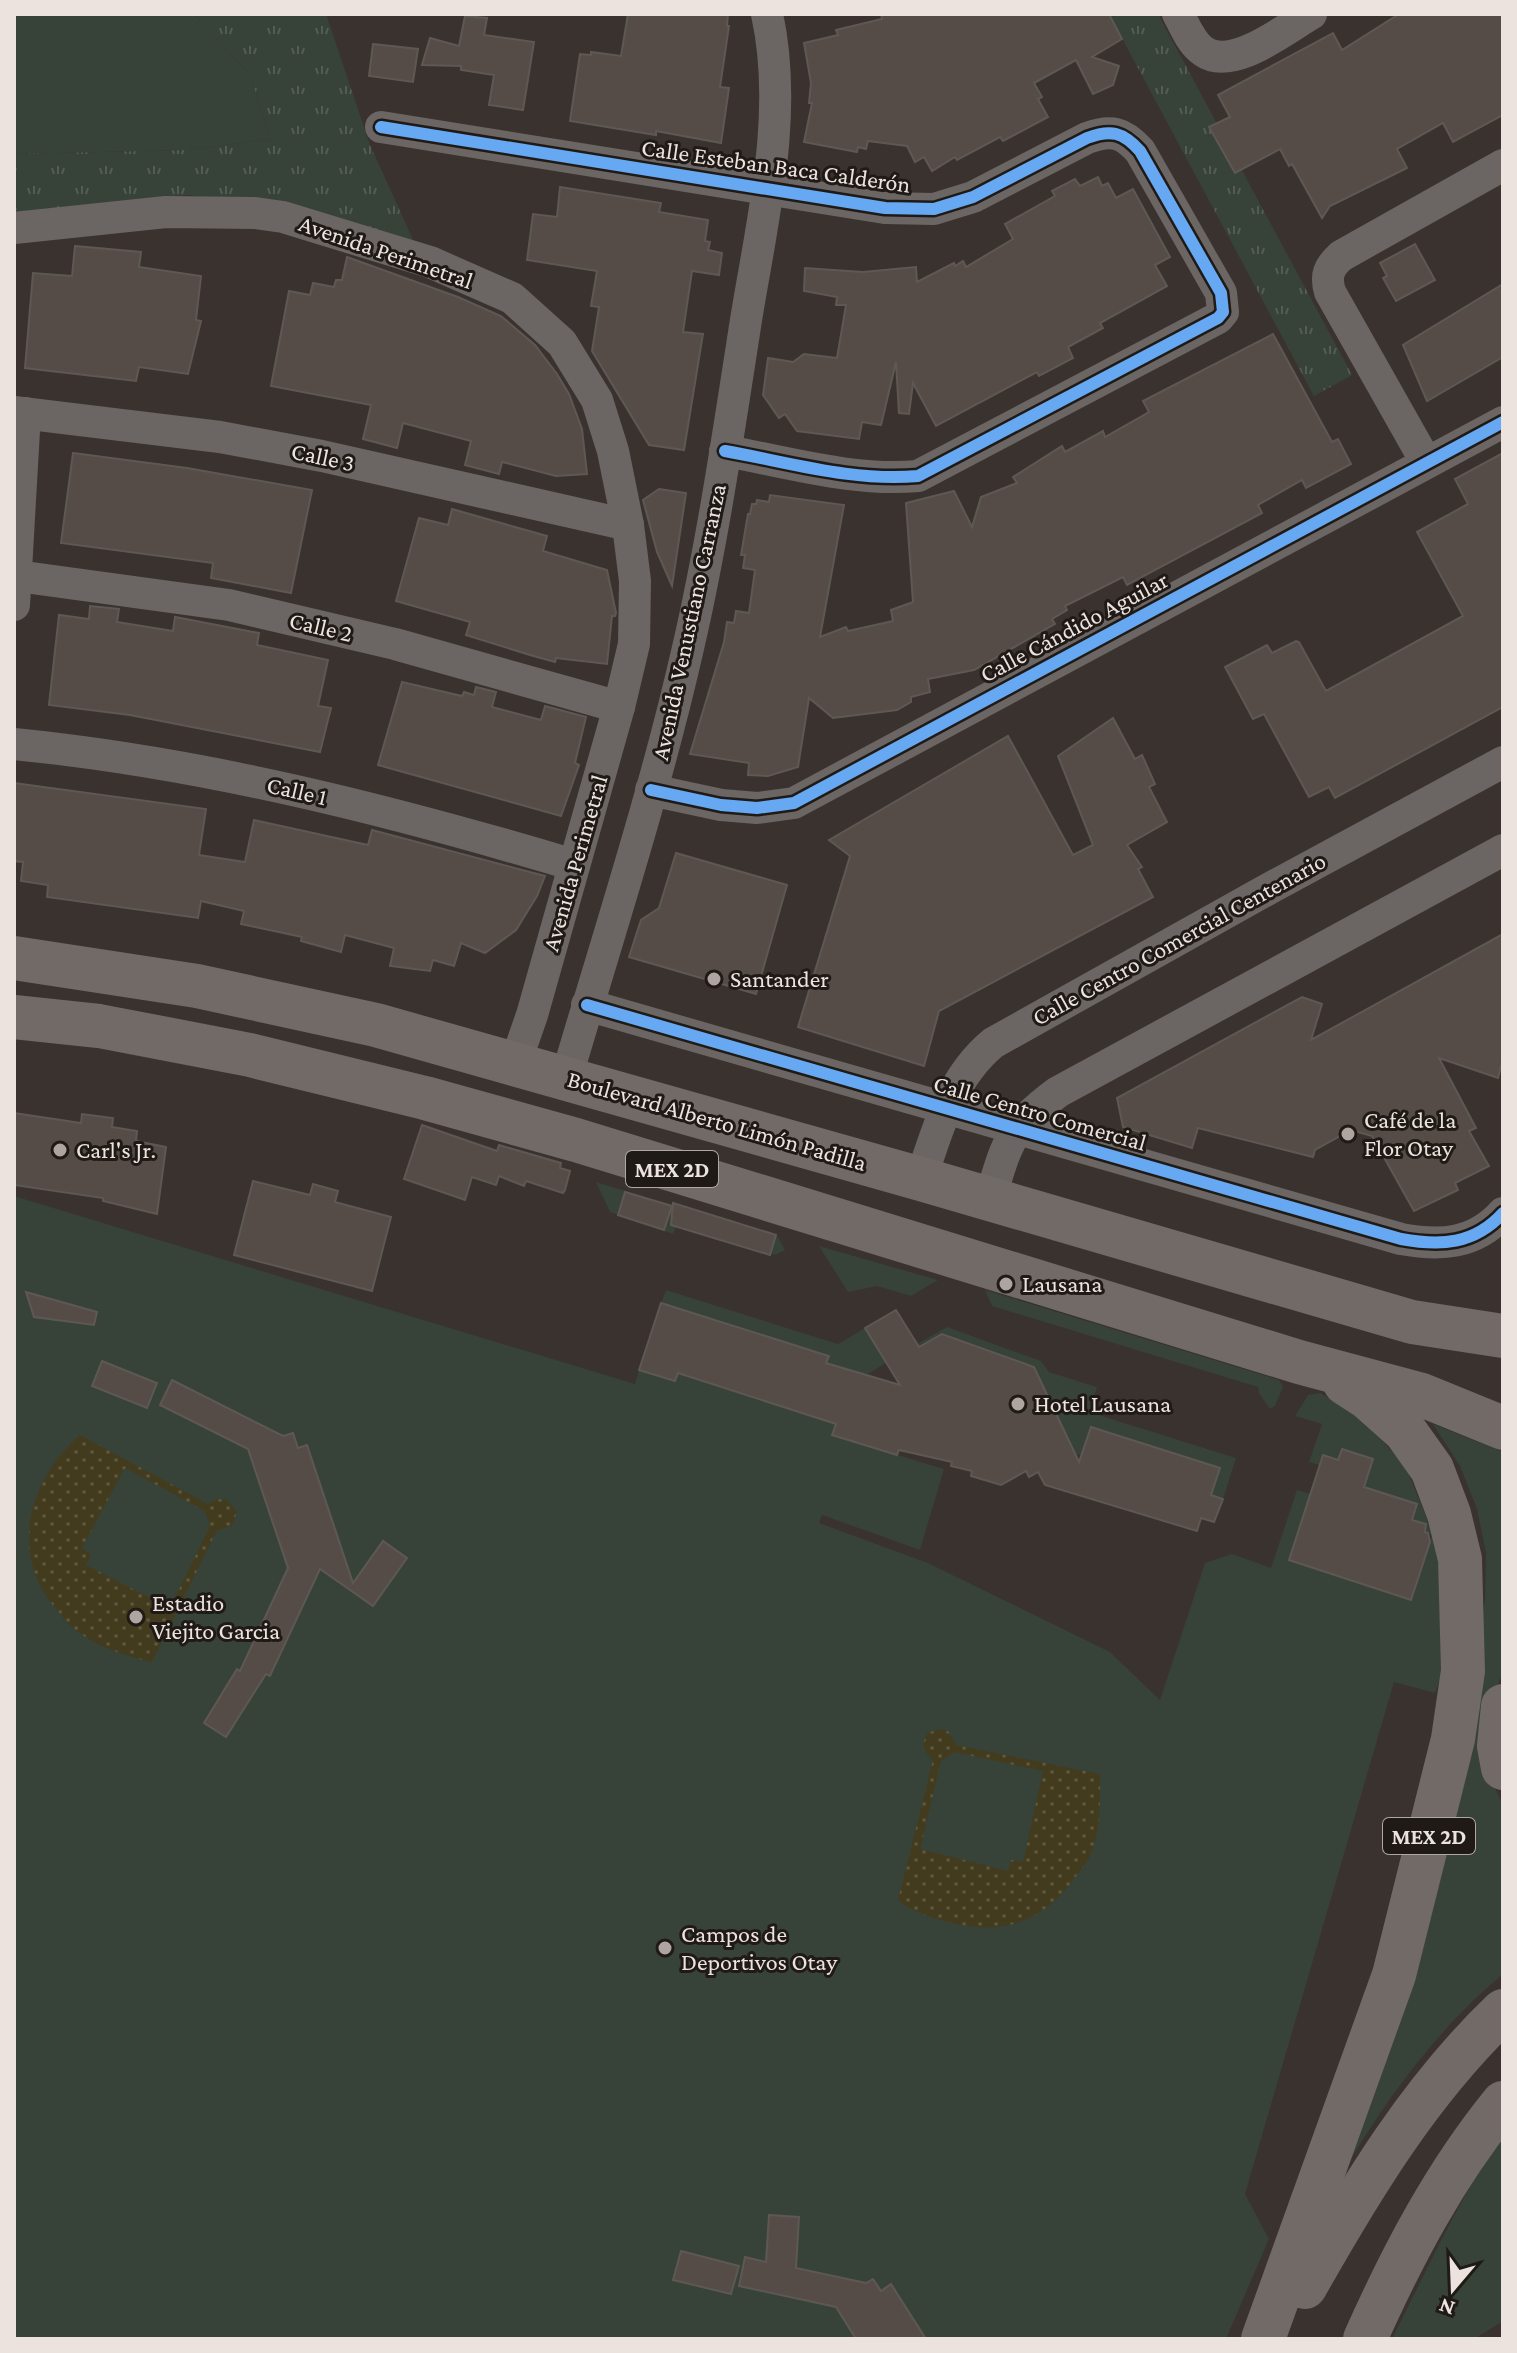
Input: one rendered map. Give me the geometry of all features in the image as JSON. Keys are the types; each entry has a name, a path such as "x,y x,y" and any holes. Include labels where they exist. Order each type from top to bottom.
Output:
{"highway":[{"name":"Boulevard Alberto Limón Padilla","path":"14,958 197,986 376,1025 1412,1322"},
{"name":"MEX 2D","path":"14,1017 99,1026 235,1052 425,1098 606,1149 1320,1366 1368,1398 1405,1431 1432,1469 1449,1514 1460,1559 1463,1671 1453,1739 1394,1975 1263,2339"},
{"name":"MEX 2D","path":"1412,1322 1503,1363"},
{"path":"1412,1322 1503,1336"},
{"path":"1320,1366 1422,1395 1503,1428"},
{"path":"1503,1706 1499,1746 1503,1768"},
{"path":"1279,2339 1305,2286 1409,2117 1475,2037 1503,2011"},
{"path":"1365,2339 1432,2205 1456,2165 1503,2103"}],"street":[{"name":"Avenida Venustiano Carranza","path":"566,1079 651,790 688,650 725,451 768,189 775,68 767,14"},
{"path":"1178,14 1202,51 1225,58 1241,54 1311,14"},
{"name":"Calle Esteban Baca Calderón","path":"381,127 885,208 934,209 973,197 1087,138 1103,132 1116,132 1129,139 1140,151 1221,293 1223,312 1218,318 918,476 889,478 859,475 725,451"},
{"path":"1426,462 1326,280 1330,266 1341,256 1503,165"},
{"name":"Avenida Perimetral","path":"14,228 166,212 283,217 430,262 512,298 562,343 597,400 613,451 628,525 635,581 634,644 532,1015 515,1064"},
{"path":"16,590 20,413"},
{"name":"Calle 3","path":"20,413 220,437 307,453 628,525"},
{"name":"Calle Cándido Aguilar","path":"651,790 721,805 757,808 794,803 1503,422"},
{"name":"Calle 2","path":"16,590 229,605 395,644 619,707"},
{"name":"Calle 1","path":"14,744 91,752 252,780 439,825 574,865"},
{"name":"Calle Centro Comercial Centenario","path":"921,1179 945,1108 966,1069 1010,1032 1503,762"},
{"path":"990,1199 1015,1130 1041,1104 1081,1078 1503,850"},
{"name":"Calle Centro Comercial","path":"587,1005 1401,1239 1432,1244 1456,1241 1492,1222"}],"green space":[{"path":"14,14 194,14 250,75 271,139 187,150 14,154"},
{"path":"194,14 326,14 370,145 416,246 327,218 189,195 14,213 14,154 187,150 271,139 250,75"},
{"path":"1109,14 1158,14 1352,375 1314,396"},
{"path":"596,1182 778,1237 785,1250 775,1255 677,1225 673,1234 610,1212"},
{"name":"Campos de Deportivos Otay","path":"14,1196 635,1384 639,1370 675,1381 687,1346 685,1376 813,1416 839,1367 826,1363 828,1356 715,1319 711,1328 661,1303 666,1290 838,1344 865,1328 886,1363 848,1386 832,1435 944,1469 920,1550 822,1515 819,1523 928,1563 1110,1652 1160,1700 1205,1563 1232,1554 1271,1568 1297,1490 1311,1494 1289,1560 1411,1599 1432,1535 1425,1532 1427,1525 1412,1520 1417,1504 1364,1487 1372,1459 1342,1449 1338,1460 1320,1465 1309,1462 1322,1424 1295,1416 1308,1395 1320,1393 1361,1417 1406,1467 1438,1546 1446,1663 1435,1693 1394,1682 1245,2194 1269,2239 1226,2339 14,2339"},
{"path":"819,1246 938,1280 911,1296 877,1286 848,1292"},
{"path":"985,1290 1279,1380 1283,1387 1275,1406 1270,1409 1258,1387 992,1306"},
{"path":"947,1327 1041,1361 1049,1372 1097,1387 1089,1412 1236,1458 1223,1499 1211,1495 1219,1468 1092,1427 1082,1454 1076,1455 1034,1367 942,1334 919,1347 917,1344"},
{"path":"1433,1424 1503,1452 1503,1670 1494,1697 1490,1778 1503,1805 1503,1974 1435,2041 1395,2092 1343,2172 1465,1748 1485,1600 1486,1553 1477,1509 1460,1466"},
{"path":"1503,2136 1503,2321 1474,2339 1392,2339 1457,2210"}],"sand":[{"path":"80,1435 208,1504 217,1499 227,1500 237,1512 232,1526 217,1530 152,1662 114,1651 78,1632 64,1619 42,1588 33,1565 29,1542 31,1518 37,1495 62,1453","holes":["125,1468 205,1511 210,1526 170,1608 86,1565 91,1554 82,1548"]},
{"path":"938,1729 948,1731 956,1745 1100,1774 1098,1824 1091,1854 1065,1891 1037,1914 1005,1926 968,1926 928,1916 898,1900 933,1760 924,1747 928,1733","holes":["954,1752 1043,1771 1023,1862 1011,1860 1008,1871 920,1849 941,1761"]}],"building":[{"path":"628,14 728,14 720,87 729,88 721,143 656,131 656,135 570,121 580,54 591,55 591,52 621,56"},
{"path":"881,14 1109,14 1122,39 1092,57 1119,66 1113,85 1093,94 1076,60 1034,83 1048,117 1003,141 1000,137 957,160 955,157 932,171 924,157 915,162 907,146 868,141 866,149 858,147 857,152 804,142 812,103 809,103 811,83 804,43 838,35 836,30 882,19"},
{"path":"1399,14 1503,14 1503,115 1453,142 1443,123 1397,149 1407,168 1330,206 1322,218 1292,164 1289,166 1280,149 1235,173 1209,127 1230,117 1218,95 1333,33 1342,50"},
{"path":"465,16 487,18 484,35 534,42 523,110 489,105 494,75 461,70 461,66 422,65 430,38 459,46"},
{"path":"373,44 418,49 413,82 369,76"},
{"path":"1098,177 1102,186 1108,183 1116,198 1133,189 1170,257 1155,265 1167,286 1100,323 1103,328 1068,347 1073,358 1039,376 1037,372 936,426 913,383 909,414 899,413 896,362 881,425 862,422 859,439 797,431 785,414 779,418 763,395 768,358 793,362 804,354 837,358 846,305 836,305 837,297 804,291 805,268 863,272 916,267 917,282 954,263 955,266 963,261 966,267 1013,239 1005,224 1055,196 1052,191 1075,179 1080,186"},
{"path":"560,187 661,203 659,212 708,220 705,241 710,242 708,250 722,253 719,275 692,271 683,332 703,334 684,450 649,445 592,351 599,307 591,306 597,271 527,260 533,214 557,217"},
{"path":"1415,244 1435,280 1396,301 1383,278 1387,276 1380,263"},
{"path":"75,246 141,252 139,267 201,276 196,320 201,321 188,374 139,367 136,381 25,368 33,273 72,276"},
{"path":"347,257 501,316 535,345 569,394 582,429 587,474 556,476 502,462 499,474 465,465 471,441 403,423 397,448 363,439 371,405 271,386 289,291 310,295 313,283 334,287 336,280 342,280"},
{"path":"1503,284 1503,357 1427,401 1403,345"},
{"path":"1273,334 1332,442 1338,439 1351,464 1306,488 1302,480 1258,505 1262,513 1127,585 1123,577 1065,606 1067,610 1052,619 1055,624 974,670 928,679 930,692 911,697 911,702 897,710 833,718 809,698 798,767 768,776 748,775 749,763 690,754 724,642 727,622 734,623 736,611 749,613 755,570 743,568 745,555 741,555 748,514 757,500 769,502 770,495 844,505 820,637 846,627 848,631 893,621 891,610 913,602 906,503 954,491 972,527 981,497 1017,483 1013,477 1062,446 1065,452 1103,431 1105,437 1149,412 1143,401"},
{"path":"73,453 187,468 312,490 291,593 211,578 213,563 61,543"},
{"path":"1503,453 1503,707 1335,798 1329,787 1309,797 1264,714 1253,719 1225,667 1267,645 1272,653 1296,641 1326,691 1463,616 1417,532 1468,504 1455,479"},
{"path":"659,489 686,493 672,586 657,552 643,500"},
{"path":"452,509 547,536 543,551 607,570 616,613 612,616 607,664 556,658 555,662 530,655 466,635 470,622 396,601 419,518 448,525"},
{"path":"90,606 119,609 117,622 173,631 175,617 259,633 257,645 328,660 318,706 331,708 320,752 130,715 49,705 59,615 89,619"},
{"path":"402,682 462,696 464,692 474,695 476,687 496,692 492,707 541,720 545,706 586,717 575,763 579,765 561,816 378,765"},
{"path":"1113,718 1135,759 1142,755 1155,784 1149,787 1167,822 1127,845 1142,867 1138,869 1153,897 939,1011 924,1066 798,1027 850,856 829,840 1008,736 1073,855 1093,845 1058,756"},
{"path":"14,783 206,809 199,855 245,862 254,820 368,845 372,830 545,876 537,896 516,930 485,953 461,943 454,966 433,960 430,971 390,966 394,948 345,935 341,952 301,941 302,937 241,924 244,911 201,901 198,918 47,897 48,885 21,881 23,862 14,861"},
{"path":"676,853 787,885 756,994 629,957 641,920 659,908"},
{"path":"1503,934 1503,1058 1498,1078 1439,1058 1476,1128 1469,1131 1489,1166 1455,1183 1458,1190 1414,1211 1372,1136 1351,1130 1315,1150 1313,1157 1198,1128 1192,1148 1123,1127 1117,1098 1302,997 1322,1004 1311,1040"},
{"path":"14,1113 81,1123 82,1114 113,1118 112,1127 137,1131 136,1141 166,1147 157,1214 103,1201 103,1198 14,1185"},
{"path":"422,1125 497,1151 499,1145 561,1163 560,1168 570,1171 565,1190 563,1193 526,1181 524,1186 499,1176 496,1185 472,1177 465,1200 404,1179"},
{"path":"253,1181 310,1195 313,1184 338,1191 335,1202 391,1217 372,1291 234,1255"},
{"path":"625,1192 672,1206 664,1230 618,1215"},
{"path":"673,1203 776,1235 770,1255 671,1225"},
{"path":"26,1292 97,1312 94,1325 34,1317"},
{"path":"661,1303 829,1356 826,1363 900,1385 865,1328 896,1310 919,1347 942,1334 1034,1367 1079,1462 1091,1427 1220,1468 1211,1495 1223,1499 1214,1522 1201,1518 1197,1531 1045,1485 1038,1472 1029,1477 1026,1471 1001,1485 971,1476 972,1471 951,1466 952,1462 899,1450 897,1455 832,1435 836,1424 678,1373 675,1381 639,1370"},
{"path":"102,1361 157,1383 147,1408 92,1386"},
{"path":"172,1380 283,1436 293,1433 298,1448 307,1445 353,1583 383,1541 407,1558 373,1606 320,1569 270,1676 266,1674 226,1737 204,1723 237,1669 240,1671 288,1568 248,1449 160,1405"},
{"path":"1342,1449 1373,1459 1364,1487 1417,1504 1412,1520 1426,1524 1425,1532 1430,1542 1411,1600 1289,1560 1323,1455 1338,1460"},
{"path":"769,2215 799,2217 796,2268 866,2283 873,2279 881,2291 891,2284 926,2339 856,2339 836,2307 739,2286 745,2257 766,2262"},
{"path":"681,2251 739,2266 731,2294 673,2280"}],"cycle path":[{"path":"381,127 885,208 934,209 973,197 1087,138 1116,134 1140,151 1221,293 1223,312 1218,318 918,476 845,474 725,451"},
{"path":"651,790 721,805 757,808 794,803 1503,422"},
{"path":"587,1005 1401,1239 1456,1241 1480,1232 1503,1213"}],"place":[{"name":"Santander","path":"714,979"},
{"name":"Café de la Flor Otay","path":"1348,1134"},
{"name":"Carl's Jr.","path":"60,1150"},
{"name":"Lausana","path":"1006,1284"},
{"name":"Hotel Lausana","path":"1018,1404"},
{"name":"Estadio Viejito Garcia","path":"136,1617"},
{"name":"Campos de Deportivos Otay","path":"665,1948"}]}
